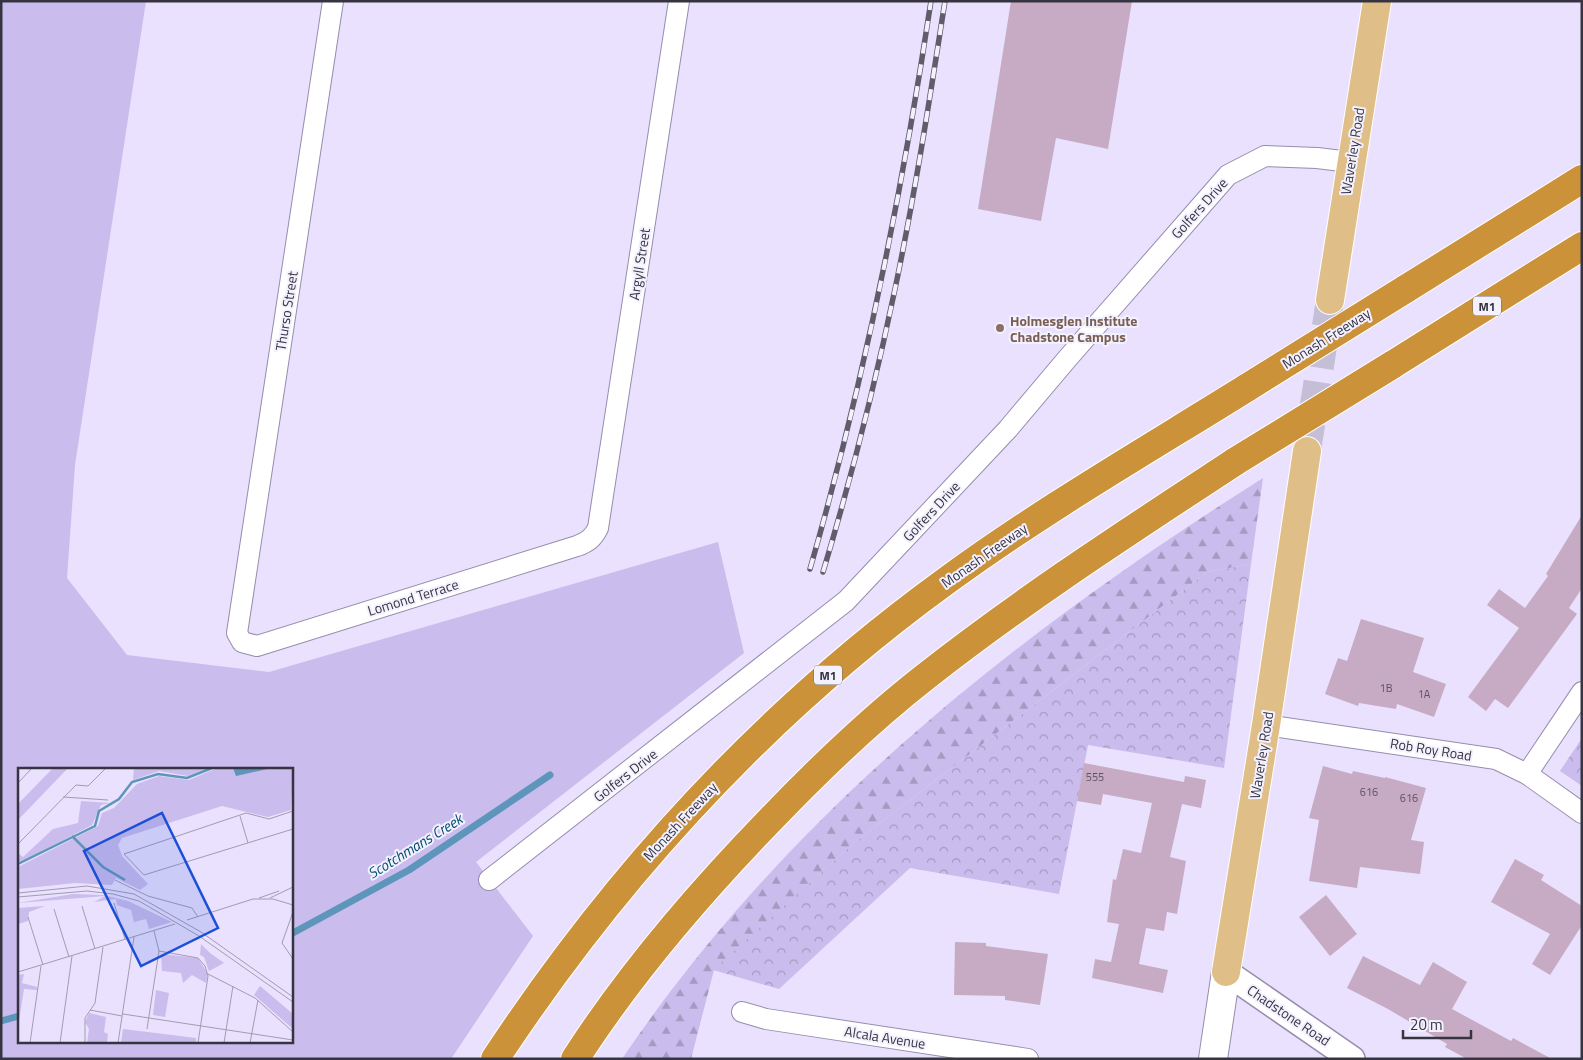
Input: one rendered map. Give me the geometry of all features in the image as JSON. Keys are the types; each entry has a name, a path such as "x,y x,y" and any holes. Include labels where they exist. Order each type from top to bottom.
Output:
{"highway":[{"name":"Monash Freeway","path":"495,1059 526,1011 641,862 751,746 821,680 914,605 1014,533 1582,179"},
{"name":"M1","path":"575,1059 635,974 742,849 800,789 860,733 923,679 988,629 1109,545 1236,461 1582,246"}],"main road":[{"name":"Waverley Road","path":"1330,300 1350,162 1377,1"},
{"name":"Waverley Road","path":"1213,1059 1307,451"}],"street":[{"name":"Thurso Street","path":"238,621 333,1"},
{"name":"Argyll Street","path":"598,528 679,1"},
{"name":"Golfers Drive","path":"489,880 846,601 1008,429 1228,175 1265,156 1317,158 1350,162"},
{"name":"Lomond Terrace","path":"238,621 237,633 239,638 249,645 257,646 577,546 594,536 598,528"},
{"path":"1527,774 1582,692"},
{"name":"Rob Roy Road","path":"1266,725 1496,759 1527,774 1582,813"},
{"name":"Chadstone Road","path":"1226,972 1352,1059"},
{"name":"Alcala Avenue","path":"742,1012 766,1019 1028,1059"}],"green space":[{"path":"1,1 146,1 75,465 67,578 127,655 269,672 718,542 744,653 476,862 533,936 451,1059 1,1059"},
{"path":"1263,478 1251,564 1207,572 854,843 714,970 691,1059 622,1059 687,970 757,887 833,809 912,735 995,666 1082,600 1171,538"},
{"path":"1251,564 1224,768 1088,745 1059,894 910,868 779,989 713,970 854,843 1207,572"},
{"path":"1582,738 1582,786 1560,771"}],"building":[{"path":"1011,1 1132,1 1108,149 1056,138 1041,221 978,209"},
{"path":"1582,515 1582,588 1569,608 1577,614 1508,708 1495,699 1486,711 1468,697 1519,628 1487,605 1499,589 1525,608 1548,576 1546,574"},
{"path":"1361,619 1424,638 1413,672 1446,684 1434,717 1397,704 1396,709 1359,703 1358,706 1325,694 1338,658 1347,661"},
{"path":"1084,763 1184,782 1185,776 1206,780 1201,808 1182,804 1170,857 1186,861 1177,914 1167,912 1164,931 1146,928 1139,964 1168,970 1163,993 1092,978 1095,959 1111,962 1119,924 1107,922 1113,879 1116,880 1123,849 1141,853 1152,803 1103,794 1101,805 1077,801"},
{"path":"1323,766 1352,774 1353,771 1385,777 1426,788 1411,840 1424,842 1420,874 1360,867 1357,888 1309,881 1319,820 1309,818"},
{"path":"1515,859 1544,875 1541,880 1582,906 1582,925 1550,975 1532,964 1550,934 1491,902"},
{"path":"1326,895 1357,934 1330,956 1299,917"},
{"path":"955,942 986,943 986,946 1048,954 1040,1005 1005,1000 1005,996 954,995"},
{"path":"1363,956 1420,985 1433,962 1467,982 1452,1009 1511,1041 1513,1038 1552,1059 1467,1059 1445,1047 1447,1044 1388,1009 1347,988"}],"waterway":[{"name":"Scotchmans Creek","path":"292,933 409,870 550,775"},
{"name":"Scotchmans Creek","path":"1,1021 18,1016"}],"tunnel":[{"path":"1307,451 1330,300"}],"railway":[{"path":"810,569 848,428 880,287 920,73 931,1"},
{"path":"823,572 862,432 895,289 916,181 945,1"}],"place":[{"name":"Holmesglen Institute Chadstone Campus","path":"1000,328"}]}
